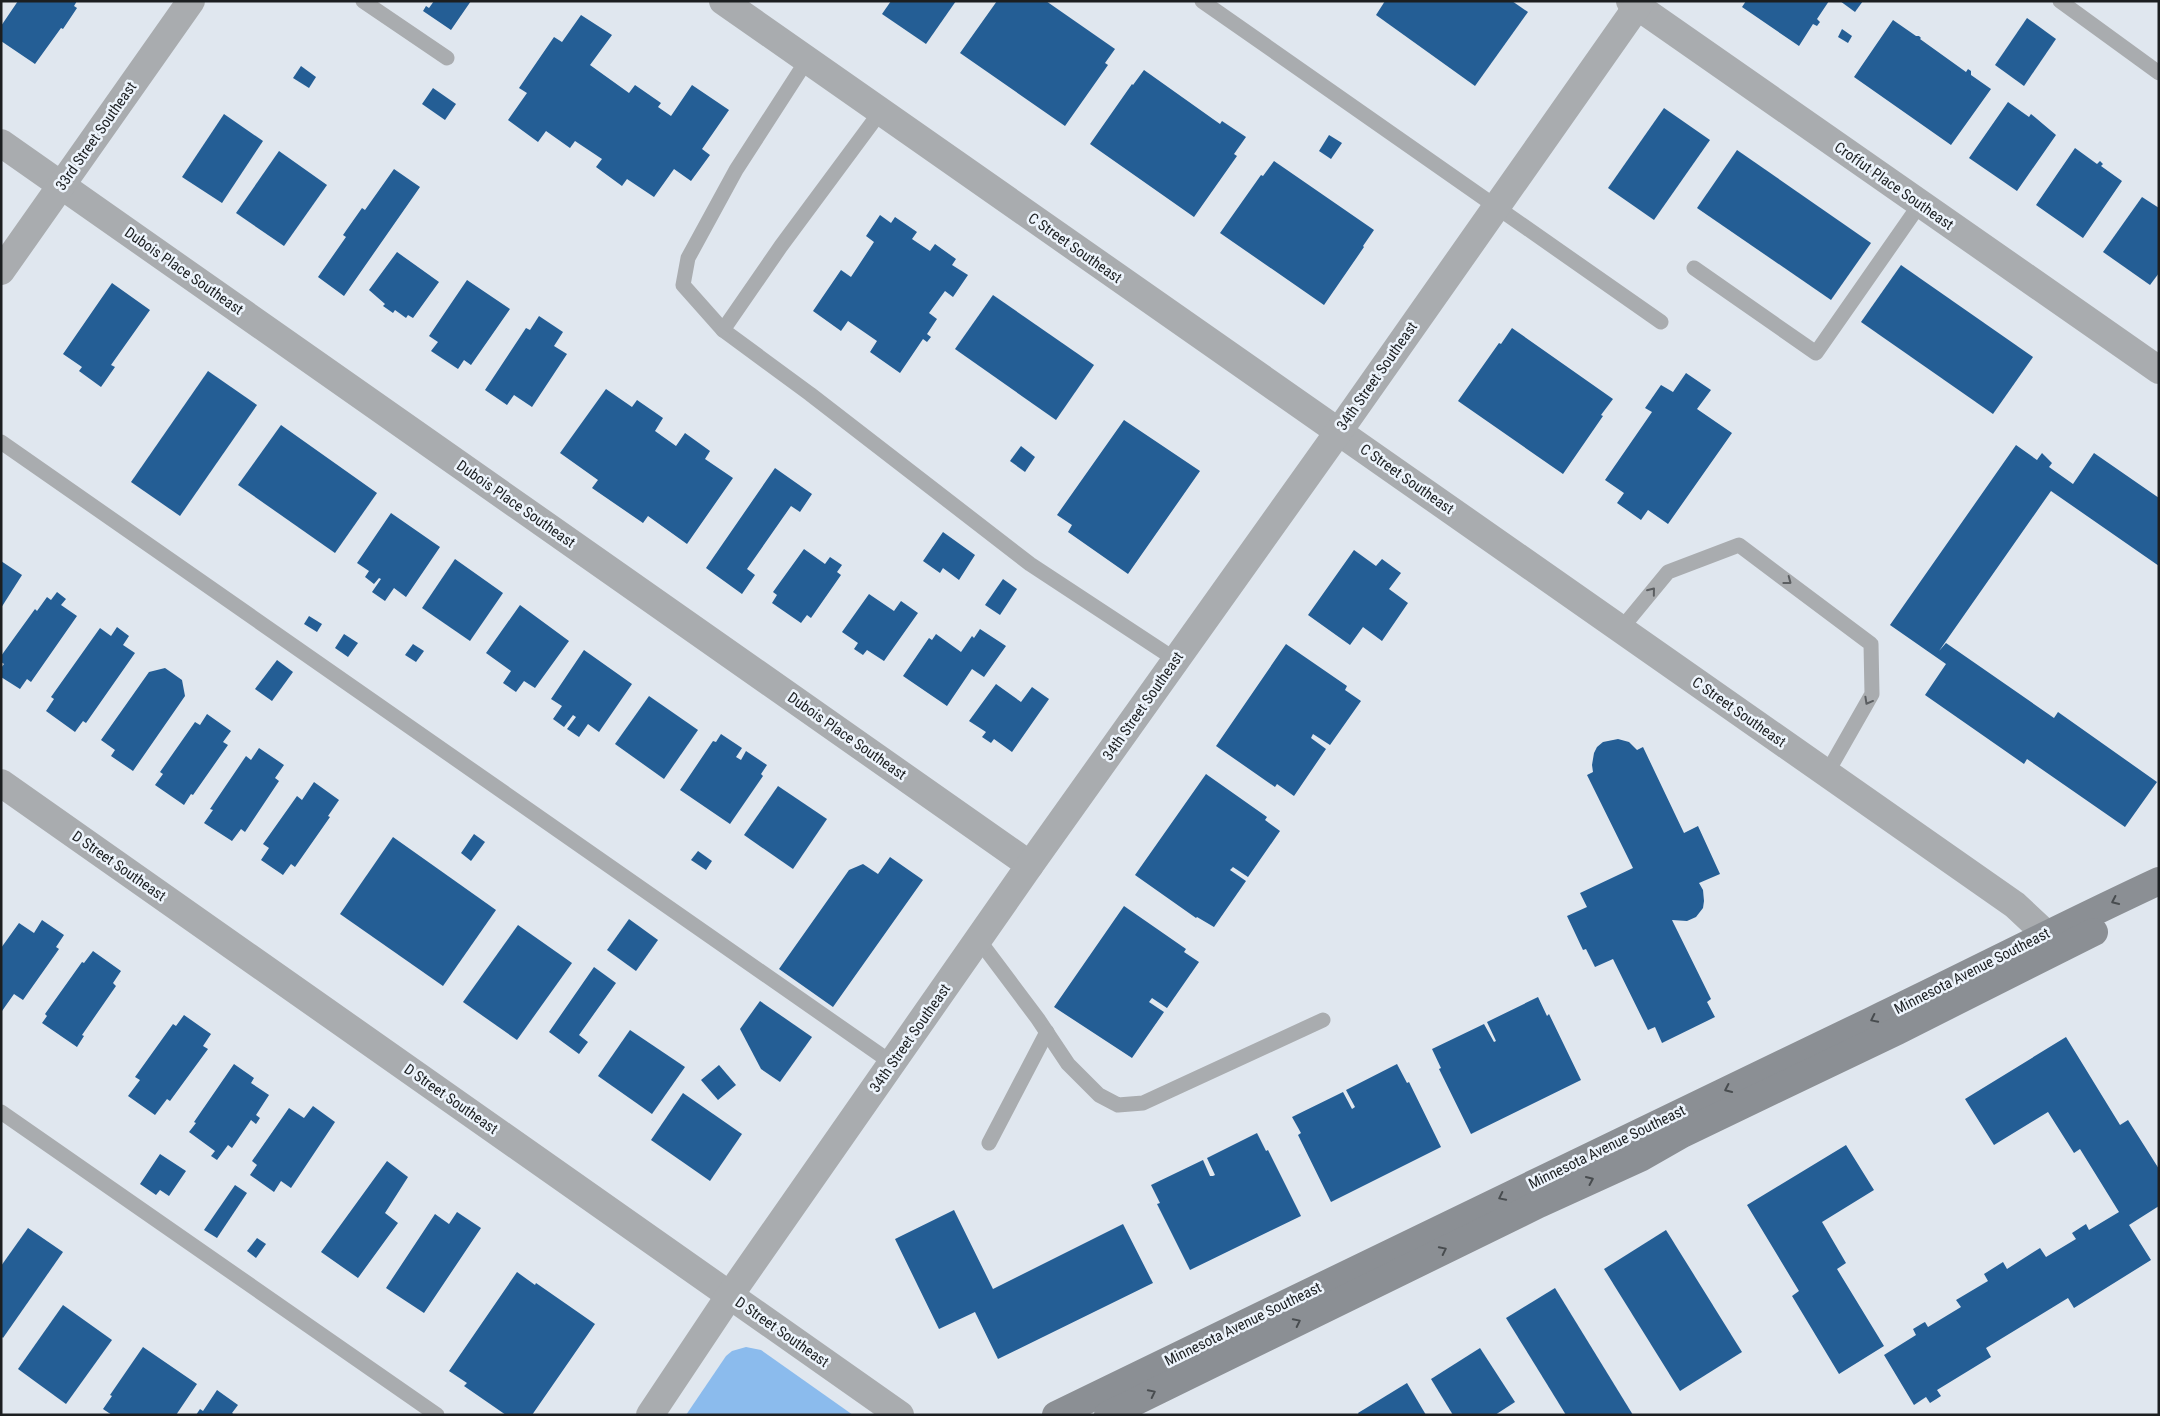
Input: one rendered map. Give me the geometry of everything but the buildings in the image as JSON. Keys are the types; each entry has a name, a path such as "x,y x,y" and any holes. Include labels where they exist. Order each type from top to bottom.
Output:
{"main road":[{"name":"Minnesota Avenue Southeast","path":"1108,1415 1539,1204 1640,1158 1682,1134 1897,1031 2159,881"},
{"name":"Minnesota Avenue Southeast","path":"1056,1415 1635,1133 1926,995 2054,941 2159,900"}],"street":[{"name":"33rd Street Southeast","path":"1,271 191,1"},
{"name":"C Street Southeast","path":"723,1 2015,905 2054,941"},
{"name":"34th Street Southeast","path":"650,1415 730,1296 978,939 1339,431 1636,3"},
{"name":"Croffut Place Southeast","path":"1636,3 2159,370"},
{"name":"Dubois Place Southeast","path":"1,142 1030,865"},
{"name":"D Street Southeast","path":"1,783 900,1415"}],"lane":[{"path":"363,1 447,58"},
{"path":"1202,1 1661,322"},
{"path":"2060,1 2159,73"},
{"path":"806,60 736,170 688,258 683,285 723,330 810,394 1030,564 1176,660"},
{"path":"723,330 781,246 880,111"},
{"path":"1694,268 1816,353 1920,204"},
{"path":"1,442 892,1063"},
{"path":"1621,629 1668,572 1739,545 1871,644 1872,694 1827,773"},
{"path":"978,939 1047,1032 1068,1064 1099,1095 1118,1105 1143,1103 1323,1020"},
{"path":"989,1143 1047,1032"},
{"path":"1,1112 437,1415"}],"shaded area":[{"path":"746,1347 761,1350 853,1415 686,1415 726,1356 732,1351"}]}
